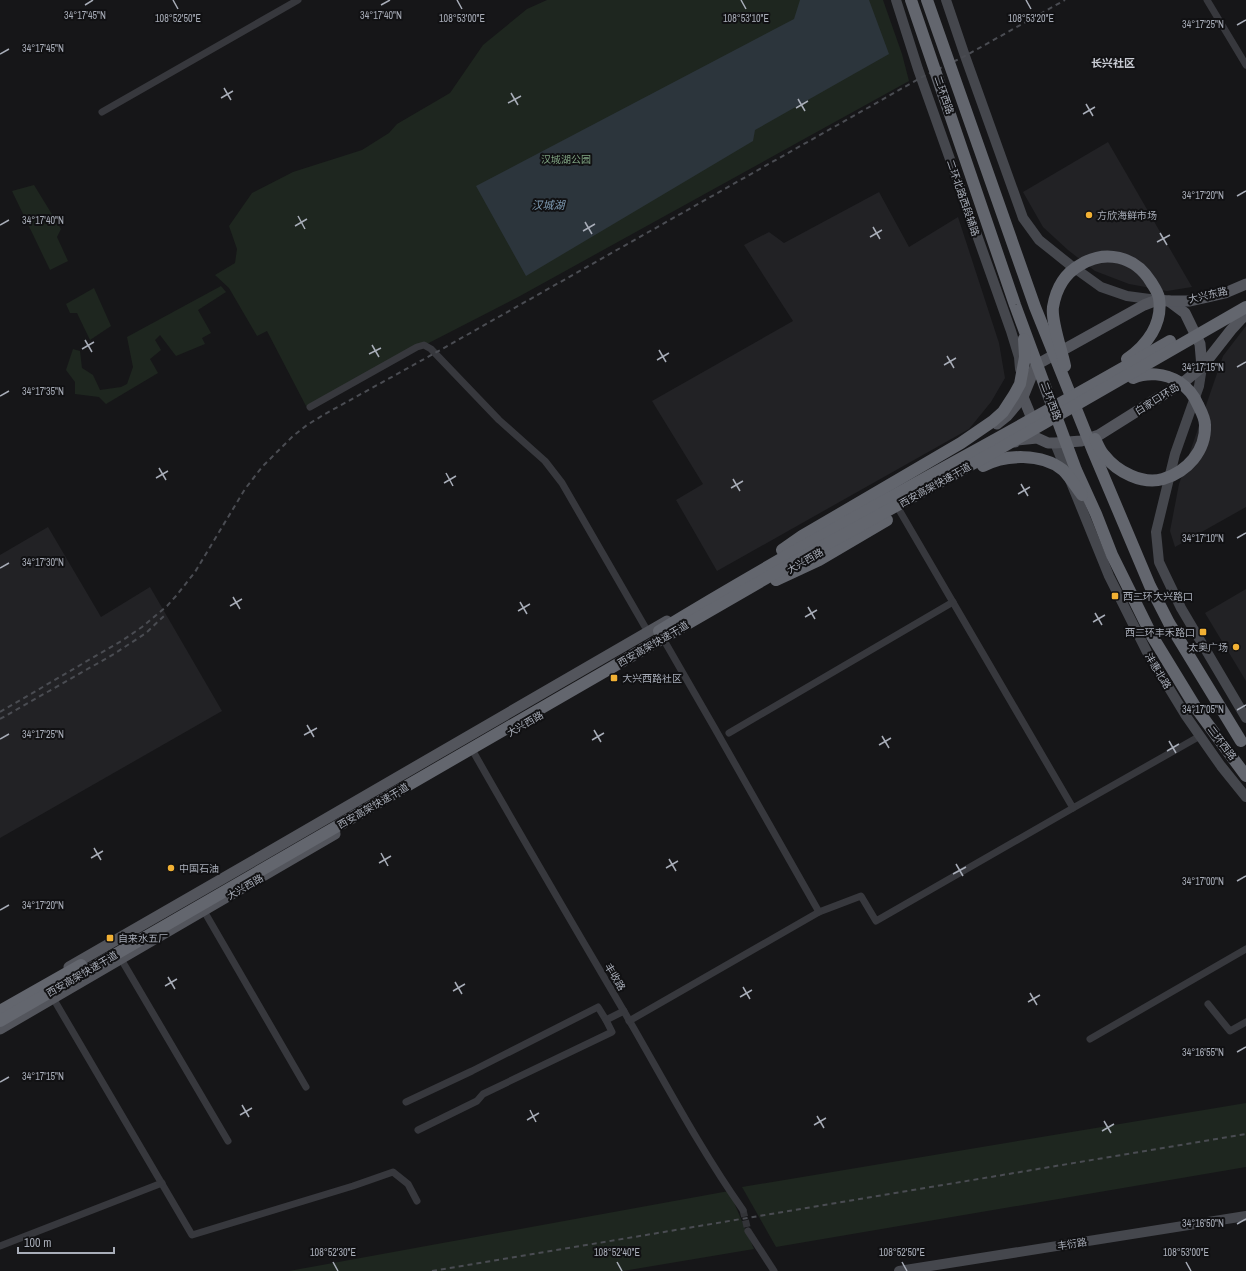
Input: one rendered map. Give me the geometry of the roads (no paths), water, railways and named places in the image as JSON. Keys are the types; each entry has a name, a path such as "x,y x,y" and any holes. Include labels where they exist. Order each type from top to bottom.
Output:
{"highway":[{"name":"二环西路","path":"911,0 1015,305 1076,470 1096,514 1112,555 1152,636 1196,708 1246,776"},
{"name":"二环西路","path":"927,0 1035,307 1070,396 1150,586 1185,651 1244,745"},
{"path":"1102,390 1142,374 1159,375 1182,383 1190,390 1196,400 1205,424 1204,438 1192,461 1181,471 1162,479 1143,480 1129,475 1117,468 1104,456 1070,396 1054,319 1053,308 1056,295 1059,286 1065,277 1075,268 1086,261 1099,257 1111,256 1134,264 1148,277 1159,298 1159,310 1158,320 1146,344 1133,356 1117,366 1108,378"},
{"name":"西安高架快速干道","path":"0,1021 716,602 793,552 1108,378 1246,298"},
{"path":"716,602 802,536 961,443 993,421 1003,412 1020,384 1025,357 1023,334 1015,305"},
{"name":"西安高架快速干道","path":"0,1011 163,919 654,634 796,561 987,456 1246,307"},
{"path":"716,602 819,560 984,465 1007,458 1029,457 1047,462 1063,471 1088,505 1112,555"}],"main road":[{"name":"二环北路西段辅路","path":"896,0 918,70 1019,357 1023,397"},
{"path":"946,0 1023,218 1039,240 1101,287 1127,296 1169,301 1185,313 1200,344 1202,367 1200,386 1175,454 1156,532 1159,562 1181,608 1245,715"},
{"name":"大兴东路","path":"1169,301 1190,301 1208,298 1246,284"},
{"path":"1055,443 1036,428 1023,397 1036,365 1144,305 1157,300"},
{"path":"1202,367 1231,330 1242,318 1246,316"},
{"name":"白家口环岛","path":"1055,443 1081,442 1098,435 1173,390 1202,367"},
{"name":"大兴西路","path":"0,1006 830,526 987,432 1007,416 1023,397"},
{"name":"大兴西路","path":"0,1030 665,642 1017,440 1037,438 1048,443 1055,443"},
{"name":"沣惠北路","path":"1055,443 1112,582 1147,652 1186,716 1221,766 1246,797"},
{"name":"丰衍路","path":"899,1271 1246,1216"}],"street":[{"path":"102,112 298,0"},
{"path":"1207,0 1246,65"},
{"path":"310,408 417,347 424,345 431,349 499,420 545,461 558,478 648,632"},
{"path":"898,508 1073,808"},
{"path":"729,733 953,602"},
{"path":"665,642 819,912"},
{"path":"629,1021 819,912 861,896 876,921 1200,736"},
{"name":"丰收路","path":"474,753 707,1155 743,1210"},
{"path":"204,911 306,1087"},
{"path":"1090,1039 1246,949"},
{"path":"121,959 228,1141"},
{"path":"53,998 192,1235 393,1172 408,1184 417,1201"},
{"path":"1208,1004 1230,1031 1246,1022"},
{"path":"406,1102 472,1071 598,1007 612,1032 483,1094 477,1101 418,1130"},
{"path":"606,1020 624,1011"},
{"path":"0,1246 162,1183"},
{"path":"748,1231 774,1271"}],"water":[{"name":"汉城湖","path":"800,0 869,0 889,54 755,130 753,141 526,276 476,186 794,19"}],"tunnel":[{"path":"743,1210 748,1231"}],"railway":[{"path":"0,712 123,640 142,627 167,606 195,572 245,489 262,467 293,436 307,425 922,77 965,56 1065,0"},
{"path":"0,719 114,654 146,633 165,615"},
{"path":"432,1271 1246,1134"}],"place":[{"name":"方欣海鲜市场","path":"1089,215"},
{"name":"西二环大兴路口","path":"1115,596"},
{"name":"西二环丰禾路口","path":"1203,632"},
{"name":"太奥广场","path":"1236,647"},
{"name":"大兴西路社区","path":"614,678"},
{"name":"中国石油","path":"171,868"},
{"name":"自来水五厂","path":"110,938"}],"district":[{"name":"长兴社区","path":"1113,63"}],"park label":[{"name":"汉城湖公园","path":"566,159"}]}
